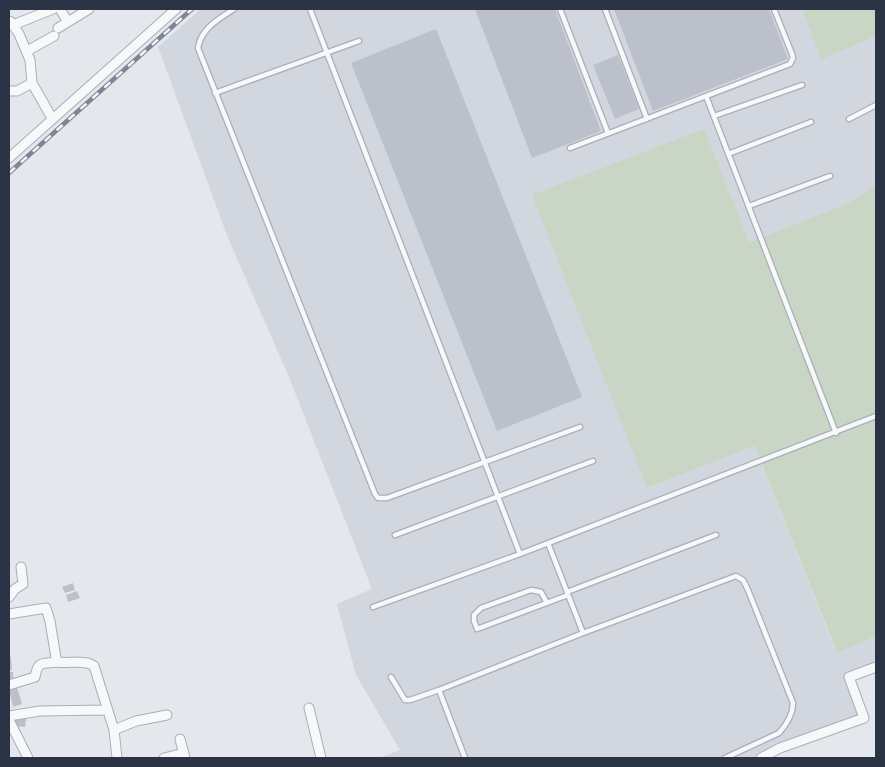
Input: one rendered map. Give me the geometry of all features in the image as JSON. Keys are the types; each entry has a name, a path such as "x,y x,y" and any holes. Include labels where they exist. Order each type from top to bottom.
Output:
{"street":[{"path":"52,118 32,83 32,64 11,23 53,9"},
{"path":"60,9 68,22"},
{"path":"26,51 89,9"},
{"path":"9,158 176,9"},
{"path":"9,90 17,91 32,83"},
{"path":"9,597 15,589 23,584 21,567"},
{"path":"9,614 46,608 58,662"},
{"path":"9,685 34,678 37,666 39,665 58,662 91,663 94,666 114,730 117,758"},
{"path":"761,758 780,748 864,718 849,678 876,667"},
{"path":"309,708 321,758"},
{"path":"9,716 40,712 108,710"},
{"path":"114,730 136,721 167,715"},
{"path":"9,720 28,758"},
{"path":"164,758 184,756 180,738"}],"lane":[{"path":"234,9 209,26 198,42 198,48 378,498 387,498 580,427"},
{"path":"310,9 520,554"},
{"path":"560,9 608,133"},
{"path":"605,9 647,118"},
{"path":"570,148 790,64 792,54 774,9"},
{"path":"215,93 359,41"},
{"path":"714,116 802,85"},
{"path":"706,96 836,433"},
{"path":"849,119 876,105"},
{"path":"728,154 811,122"},
{"path":"749,206 830,176"},
{"path":"373,607 520,554 876,416"},
{"path":"395,535 593,461"},
{"path":"547,603 541,592 531,590 480,608 474,615 474,621 477,629 547,603 716,535"},
{"path":"548,543 583,633"},
{"path":"390,677 405,700 410,700 736,576 743,580 793,702 793,710 785,727 779,733 725,758"},
{"path":"440,690 466,758"}],"shaded area":[{"path":"201,9 802,9 821,60 876,36 876,185 848,203 749,242 647,488 755,446 836,652 876,636 876,667 849,678 864,718 761,758 379,758 400,750 356,675 337,604 372,589 289,377 228,238 158,47"}],"green space":[{"path":"802,9 876,9 876,36 821,60"},
{"path":"704,129 749,242 848,203 876,185 876,636 837,653 755,446 647,488 532,195"}],"building":[{"path":"475,9 555,9 601,131 532,158"},
{"path":"614,9 769,9 788,59 653,111"},
{"path":"436,29 582,397 497,431 351,63"},
{"path":"618,55 639,109 615,119 593,65"},
{"path":"73,583 75,590 65,593 62,587"},
{"path":"77,591 80,598 68,602 66,595"},
{"path":"9,657 11,657 12,670 9,670"},
{"path":"9,672 13,672 14,682 9,682"},
{"path":"17,687 22,704 13,707 9,690"},
{"path":"15,718 26,719 25,727 14,726"}],"railway":[{"path":"9,173 192,9"}]}
